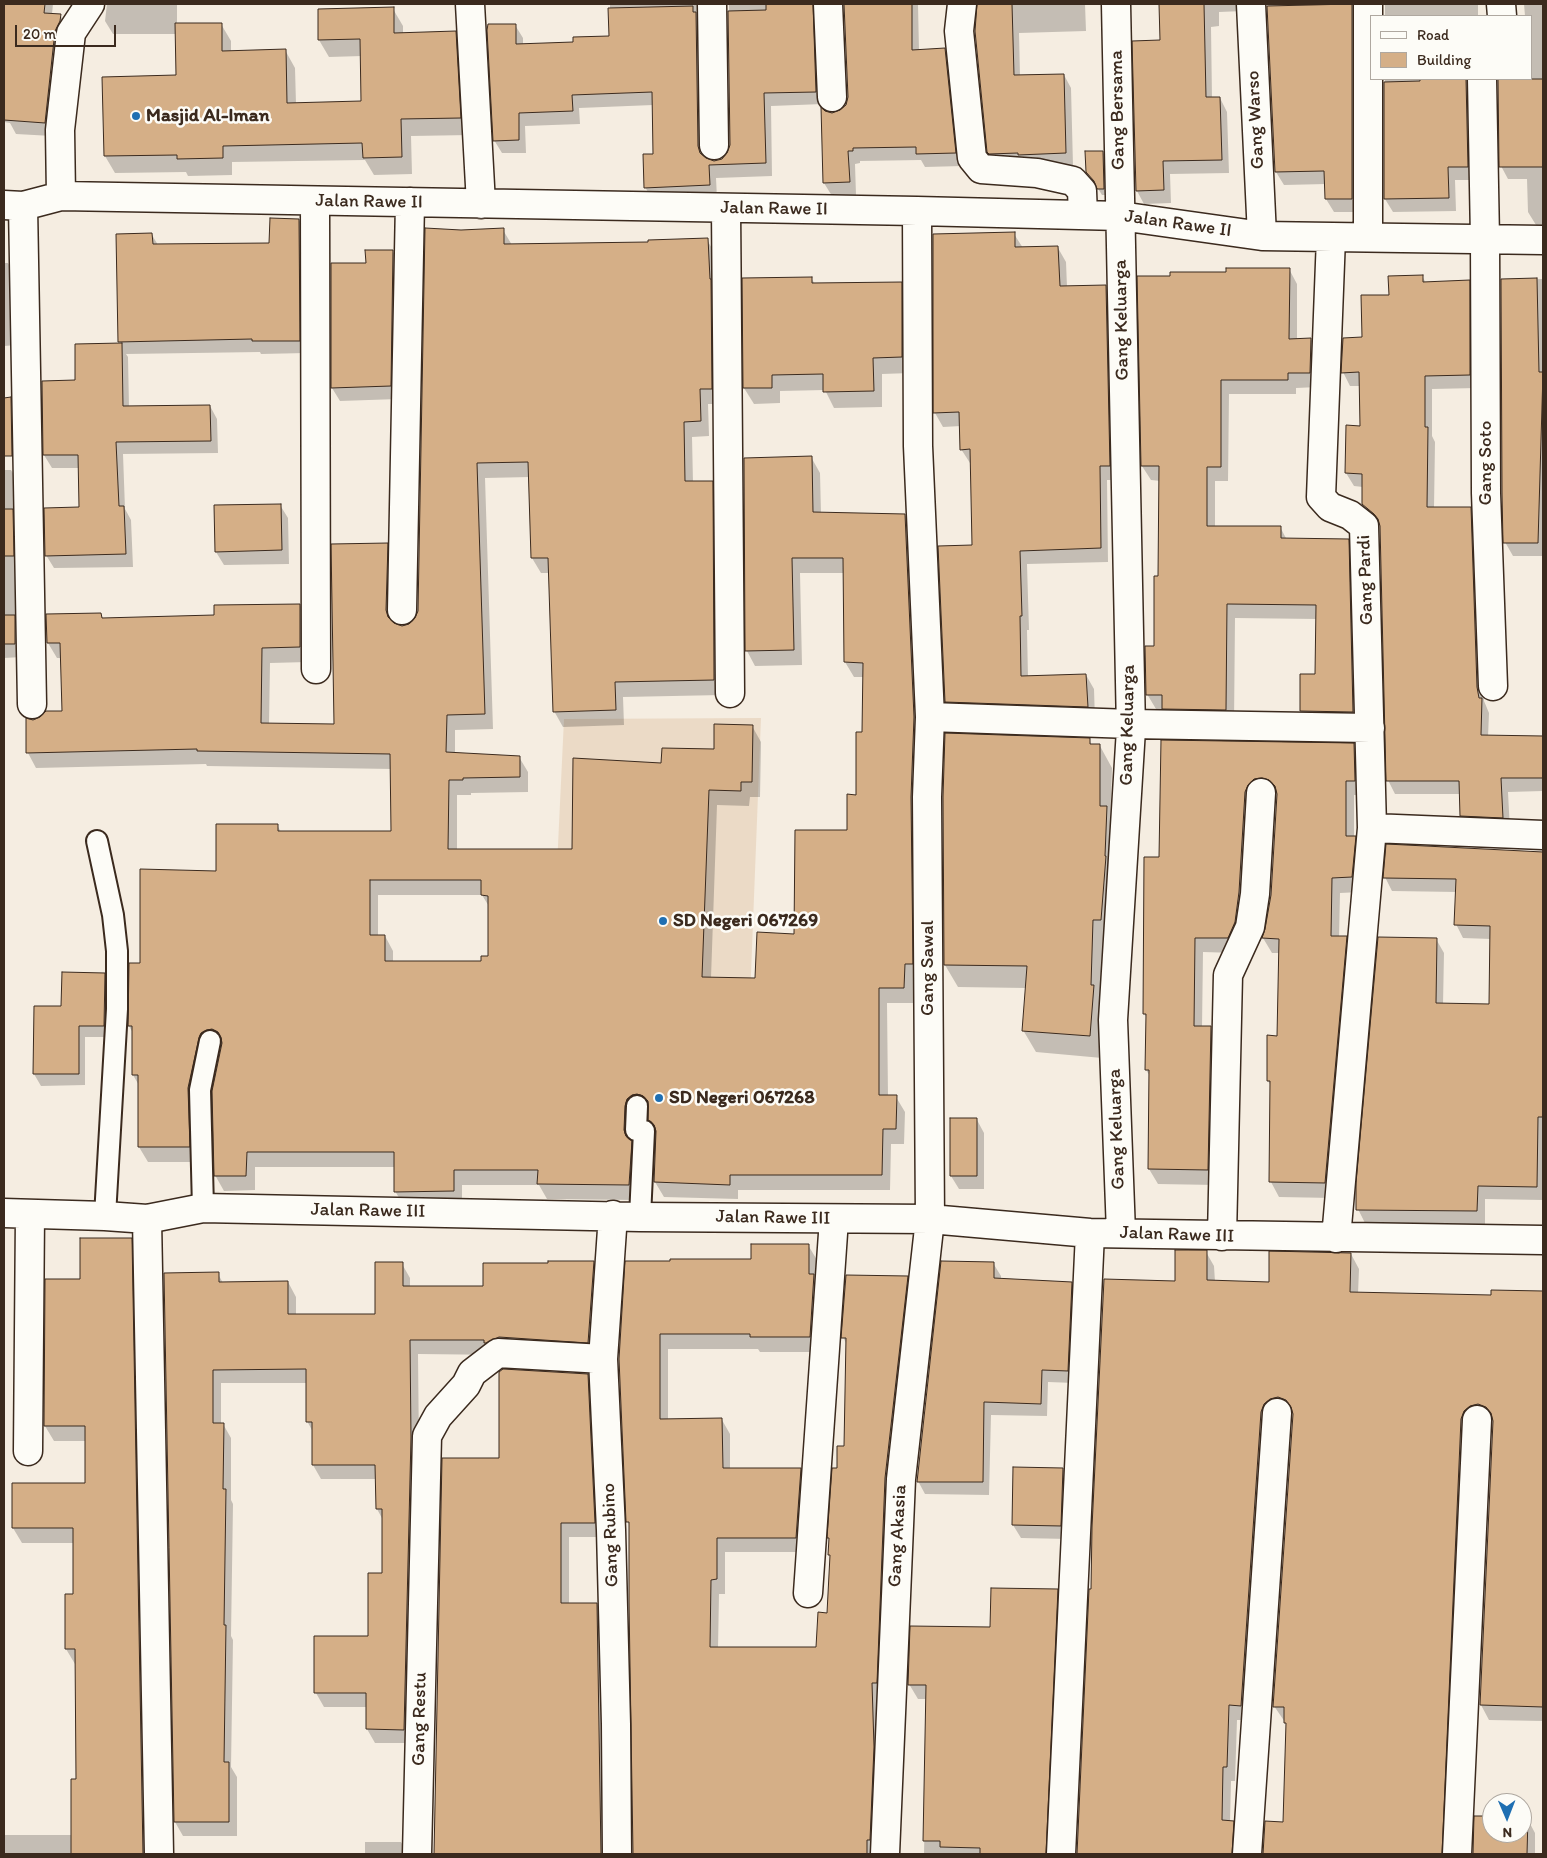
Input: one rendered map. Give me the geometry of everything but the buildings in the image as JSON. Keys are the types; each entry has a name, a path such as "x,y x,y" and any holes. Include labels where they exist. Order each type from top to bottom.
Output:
{"street":[{"path":"61,196 60,130 72,33 90,4"},
{"path":"470,4 481,204"},
{"path":"712,4 714,145"},
{"path":"828,4 832,96"},
{"path":"962,4 959,31 972,158 981,169 1037,174 1073,181 1082,191 1083,215"},
{"name":"Gang Bersama","path":"1116,4 1120,216"},
{"name":"Gang Warso","path":"1251,4 1262,236"},
{"path":"1368,4 1368,238"},
{"name":"Gang Soto","path":"1482,80 1486,493 1493,686"},
{"name":"Jalan Rawe II","path":"13,205 61,196 917,211 1120,216 1262,236 1543,240"},
{"path":"315,201 316,669"},
{"path":"402,610 410,202"},
{"path":"13,205 32,704"},
{"path":"726,208 730,694"},
{"name":"Gang Sawal","path":"917,211 918,446 930,717 927,797 930,1219"},
{"name":"Gang Keluarga","path":"1120,216 1131,724 1113,1020 1122,1233"},
{"name":"Gang Pardi","path":"1331,237 1321,497 1330,507 1350,515 1364,526 1372,828 1336,1238"},
{"path":"930,717 1131,724 1370,728"},
{"path":"1222,1236 1228,975 1250,927 1255,894 1261,794"},
{"path":"1372,828 1543,836"},
{"name":"Jalan Rawe III","path":"4,1213 147,1219 203,1208 930,1219 1090,1233 1543,1240"},
{"path":"28,1451 30,1214"},
{"name":"Gang Rubino","path":"612,1215 603,1359 611,1530 616,1724 616,1854"},
{"path":"147,1219 159,1854"},
{"path":"808,1593 834,1219"},
{"name":"Gang Akasia","path":"885,1854 901,1479 930,1219"},
{"path":"1061,1854 1090,1233"},
{"name":"Gang Restu","path":"417,1854 428,1436 438,1416 466,1384 472,1373 498,1353 603,1359"},
{"path":"1247,1854 1277,1413"},
{"path":"1457,1854 1477,1420"}],"lane":[{"path":"97,841 114,915 118,951 117,1009 105,1216"},
{"path":"203,1208 200,1090 210,1041"},
{"path":"637,1106 636,1130 644,1131 640,1216"}],"shaded area":[{"path":"761,718 745,1127 545,1119 564,719"}],"place":[{"name":"Masjid Al-Iman","path":"136,116"},
{"name":"SD Negeri 067269","path":"663,921"},
{"name":"SD Negeri 067268","path":"659,1098"}]}
